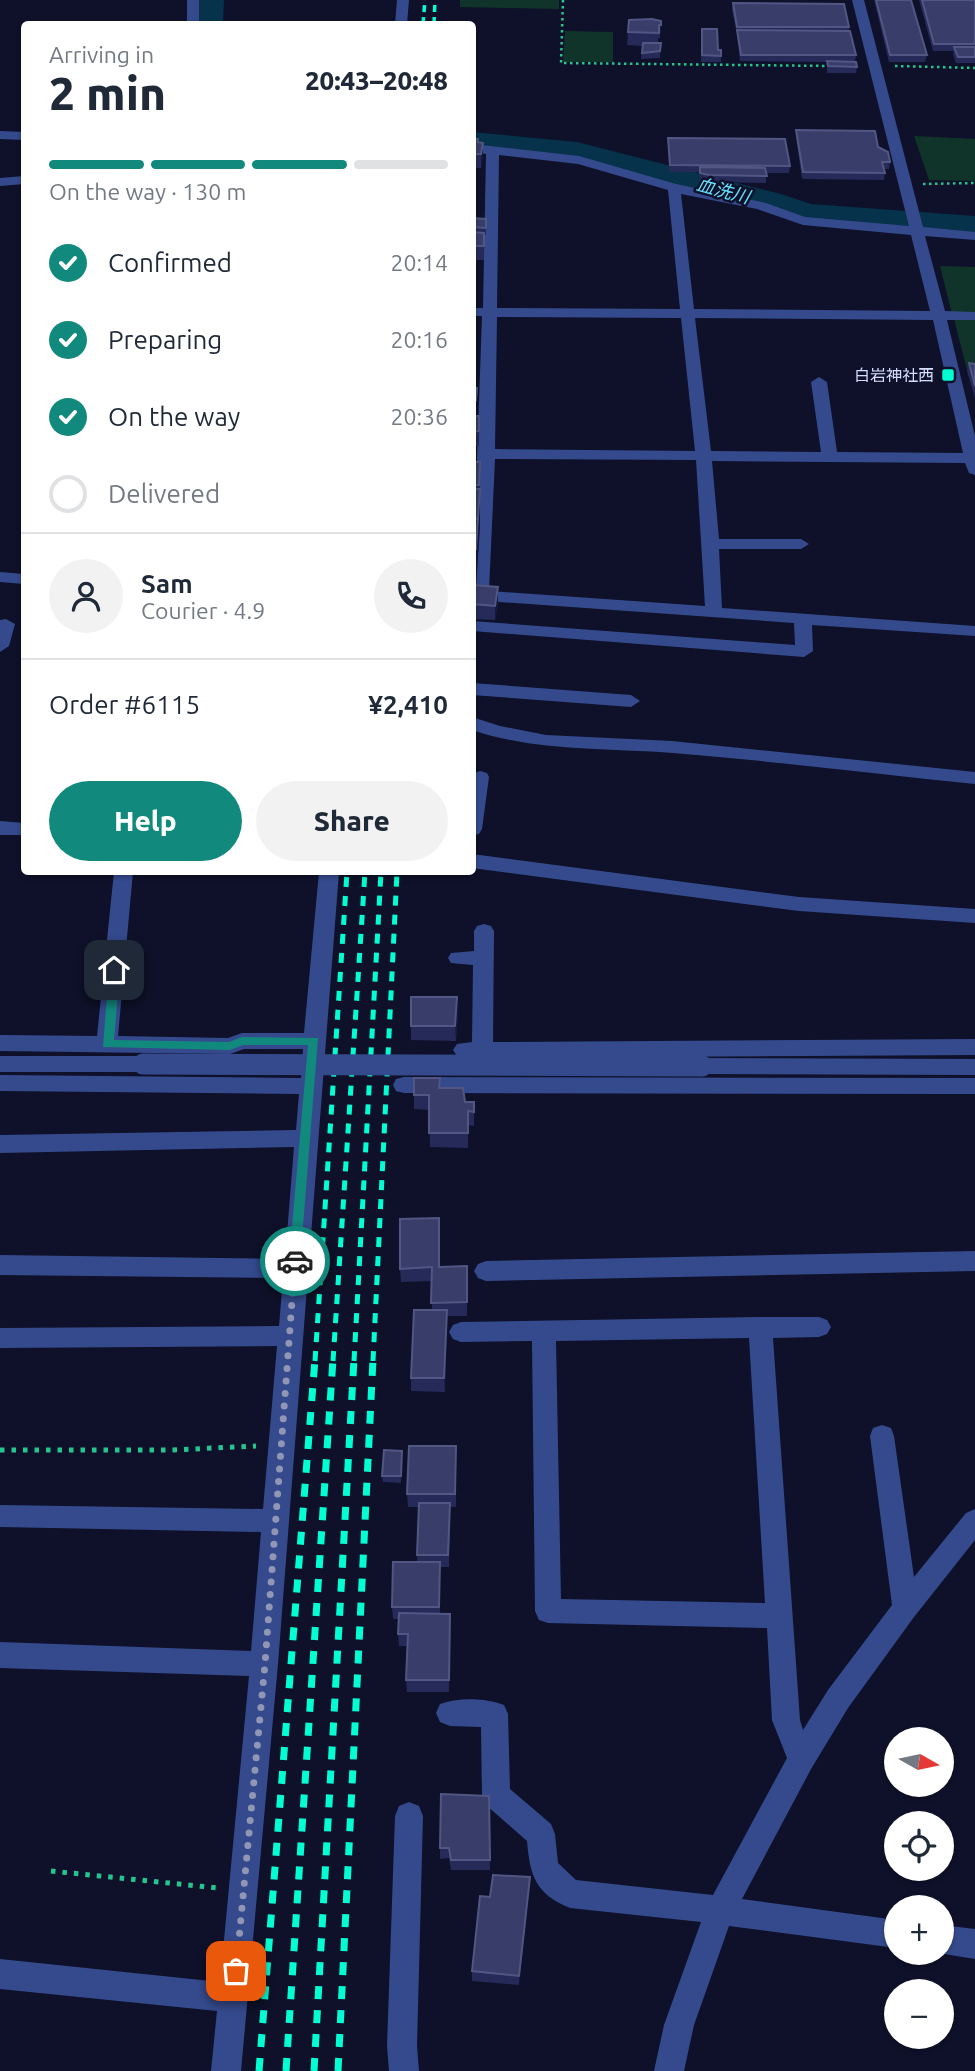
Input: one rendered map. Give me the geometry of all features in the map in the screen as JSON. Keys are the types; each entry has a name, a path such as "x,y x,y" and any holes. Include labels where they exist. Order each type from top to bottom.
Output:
{"street":[{"path":"193,0 193,21"},
{"path":"401,21 404,0"},
{"path":"487,454 831,456 974,462 858,0"},
{"path":"0,135 21,136"},
{"path":"476,148 579,160 674,188 761,205 803,221 916,225 975,236"},
{"path":"493,150 487,454 476,595 975,631"},
{"path":"0,182 21,180"},
{"path":"674,188 710,544 714,613"},
{"path":"476,312 975,316"},
{"path":"819,382 831,456"},
{"path":"710,544 801,544"},
{"path":"0,577 21,579"},
{"path":"476,626 804,651 803,619"},
{"path":"0,643 6,624"},
{"path":"476,689 631,701"},
{"path":"476,725 499,734 526,738 672,747 975,778"},
{"path":"476,803 480,777"},
{"path":"0,828 21,829"},
{"path":"476,862 799,904 975,916"},
{"path":"107,1044 123,875"},
{"path":"226,2071 265,1664 289,1336 329,875"},
{"path":"484,931 473,1050 975,1047"},
{"path":"458,958 483,958"},
{"path":"0,1043 230,1046 242,1041 314,1041"},
{"path":"499,1085 515,1049"},
{"path":"0,1064 975,1067"},
{"path":"0,1083 310,1086"},
{"path":"404,1084 975,1086"},
{"path":"0,1144 307,1138"},
{"path":"486,1271 975,1261"},
{"path":"0,1265 295,1269"},
{"path":"461,1332 819,1327"},
{"path":"760,1328 786,1720 802,1759"},
{"path":"544,1331 548,1611 779,1616"},
{"path":"0,1338 289,1336"},
{"path":"882,1436 905,1608"},
{"path":"0,1516 275,1521"},
{"path":"669,2071 679,2025 720,1910 802,1759 838,1699 905,1608 973,1525"},
{"path":"0,1655 265,1664"},
{"path":"450,1713 503,1714 496,1795 541,1834 544,1870 570,1894 720,1910 884,1932"},
{"path":"404,2071 402,2046 410,1816"},
{"path":"954,1941 975,1944"},
{"path":"0,1974 233,1998"}],"path":[{"path":"563,0 561,64 975,68"},
{"path":"904,184 975,183"},
{"path":"0,1450 172,1450 281,1445"},
{"path":"51,1871 243,1891"}],"green space":[{"path":"460,0 559,0 559,9 460,7"},
{"path":"565,31 613,32 613,62 563,62"},
{"path":"914,136 975,139 975,181 929,180"},
{"path":"940,266 975,267 975,314 952,314"},
{"path":"954,319 975,319 975,370 967,370"}],"building":[{"path":"876,0 911,0 927,55 890,55"},
{"path":"922,0 975,0 975,44 934,44"},
{"path":"733,3 844,4 849,27 737,27"},
{"path":"629,20 661,21 659,33 628,32"},
{"path":"702,29 717,29 721,56 702,55"},
{"path":"737,30 850,31 856,55 741,55"},
{"path":"643,43 661,43 660,51 642,53"},
{"path":"954,47 975,47 975,57 958,57"},
{"path":"827,61 856,62 857,67 828,66"},
{"path":"796,130 875,131 878,147 888,152 890,162 882,162 885,173 803,172"},
{"path":"668,138 785,139 790,166 670,165"},
{"path":"476,139 477,142 483,143 481,154 476,154"},
{"path":"700,167 765,168 767,176 709,175 700,173"},
{"path":"476,218 486,219 486,228 476,227"},
{"path":"476,232 484,233 484,246 476,246"},
{"path":"969,363 975,364 975,386"},
{"path":"476,416 479,416 479,431 476,431"},
{"path":"476,462 480,462 479,485 476,485"},
{"path":"476,489 480,489 478,518"},
{"path":"476,585 498,587 495,606 476,604"},
{"path":"411,997 457,997 455,1026 411,1026"},
{"path":"414,1078 440,1078 439,1088 463,1088 465,1102 474,1102 474,1112 468,1111 468,1133 429,1133 429,1095 414,1095"},
{"path":"439,1218 439,1267 467,1266 467,1302 431,1303 432,1267 400,1269 400,1219"},
{"path":"414,1310 447,1310 444,1378 411,1378"},
{"path":"409,1446 456,1446 455,1494 407,1494"},
{"path":"384,1450 402,1451 401,1476 382,1476"},
{"path":"419,1503 450,1503 448,1555 417,1555"},
{"path":"393,1562 440,1562 439,1607 392,1607"},
{"path":"399,1613 450,1614 449,1680 406,1680 408,1634 398,1634"},
{"path":"441,1794 489,1796 490,1860 451,1860 449,1848 440,1848"},
{"path":"493,1875 530,1877 519,1976 472,1971 480,1896 490,1897"}],"waterway":[{"name":"血洗川","path":"209,21 210,0"},
{"name":"血洗川","path":"476,141 577,152 769,201 807,214 975,226"}],"railway":[{"path":"423,21 425,0"},
{"path":"434,21 435,0"},
{"path":"315,1361 347,875"},
{"path":"333,1361 365,875"},
{"path":"354,1361 381,875"},
{"path":"373,1361 397,875"},
{"path":"259,2071 315,1359"},
{"path":"286,2071 333,1359"},
{"path":"314,2071 354,1359"},
{"path":"338,2071 373,1359"}],"way so far":[{"path":"236,1971 265,1664 295,1261"}],"place":[{"name":"白岩神社西","path":"948,375"}],"route":[{"path":"114,970 107,1044 230,1046 242,1041 314,1041 295,1261"}]}
